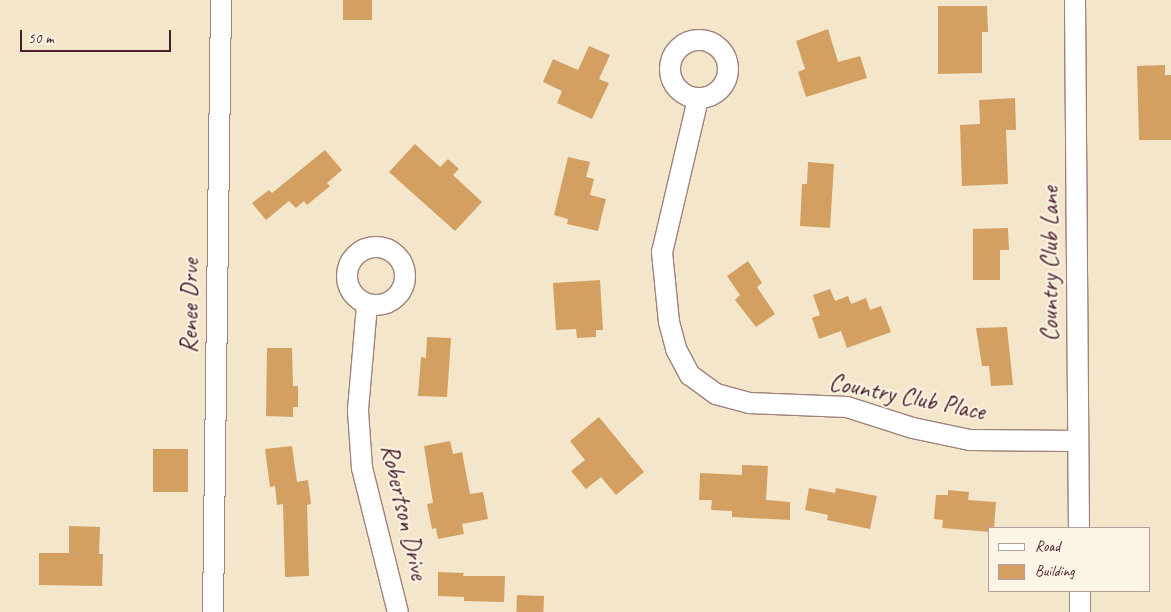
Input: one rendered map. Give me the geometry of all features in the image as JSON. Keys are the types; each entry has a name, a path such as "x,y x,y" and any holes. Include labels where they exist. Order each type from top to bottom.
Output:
{"street":[{"name":"Renee Drve","path":"213,612 221,0"},
{"name":"Country Club Lane","path":"1075,0 1076,441 1079,527"},
{"name":"Country Club Place","path":"698,99 662,252 669,322 676,349 690,375 716,394 749,403 847,407 913,428 970,440 1076,441"},
{"name":"Robertson Drive","path":"367,304 358,411 362,468 398,612"},
{"path":"1080,592 1080,612"}],"building":[{"path":"343,0 372,0 372,20 343,20"},
{"path":"938,6 987,6 988,32 982,32 982,73 938,74"},
{"path":"828,29 838,62 860,56 867,78 806,97 798,72 805,69 796,41"},
{"path":"589,46 610,55 599,79 609,83 592,119 557,103 562,91 543,82 553,59 578,70"},
{"path":"1165,65 1165,75 1171,75 1171,140 1139,140 1137,66"},
{"path":"1015,98 1016,130 1006,130 1008,184 962,186 960,125 980,124 979,100"},
{"path":"415,144 440,167 448,159 459,169 453,175 482,202 455,231 389,172"},
{"path":"325,150 342,170 327,183 330,186 307,205 304,201 296,208 289,201 266,220 252,203 269,190 272,193"},
{"path":"568,157 590,162 586,177 594,179 590,195 606,199 598,231 567,224 568,219 554,215"},
{"path":"808,162 834,164 830,228 800,226 802,184 807,184"},
{"path":"1008,228 1009,250 1000,250 1000,280 973,280 973,229"},
{"path":"748,261 762,283 757,287 775,314 756,327 735,300 740,295 727,276"},
{"path":"600,280 603,330 596,330 596,337 577,338 576,329 556,330 553,283"},
{"path":"830,289 835,301 848,296 851,304 866,298 870,310 881,306 891,332 847,348 841,331 819,339 812,318 820,315 813,295"},
{"path":"1007,327 1013,385 991,386 989,366 982,366 976,328"},
{"path":"427,337 451,338 447,397 418,396 421,357 426,358"},
{"path":"267,348 292,348 293,386 298,386 298,407 293,407 293,417 266,416"},
{"path":"599,417 644,472 616,495 601,477 586,489 571,471 585,460 570,441"},
{"path":"450,441 453,454 462,452 470,494 483,492 488,519 462,524 464,534 438,539 436,528 432,529 427,504 433,503 424,446"},
{"path":"292,446 297,482 308,480 311,504 307,505 309,576 285,577 283,504 277,505 275,486 270,487 265,449"},
{"path":"153,449 188,449 188,492 153,492"},
{"path":"742,465 768,466 766,500 790,502 790,520 732,517 732,511 711,510 712,500 699,500 700,473 742,475"},
{"path":"809,488 835,493 836,488 877,496 870,529 827,520 828,515 805,510"},
{"path":"948,490 969,492 968,500 996,502 994,527 988,527 988,532 942,528 943,520 934,519 936,495 948,495"},
{"path":"69,526 100,527 99,554 103,554 102,586 39,585 39,553 69,553"},
{"path":"438,572 464,573 463,576 505,576 504,602 464,601 464,597 438,596"},
{"path":"517,595 544,596 543,612 516,612"}]}
